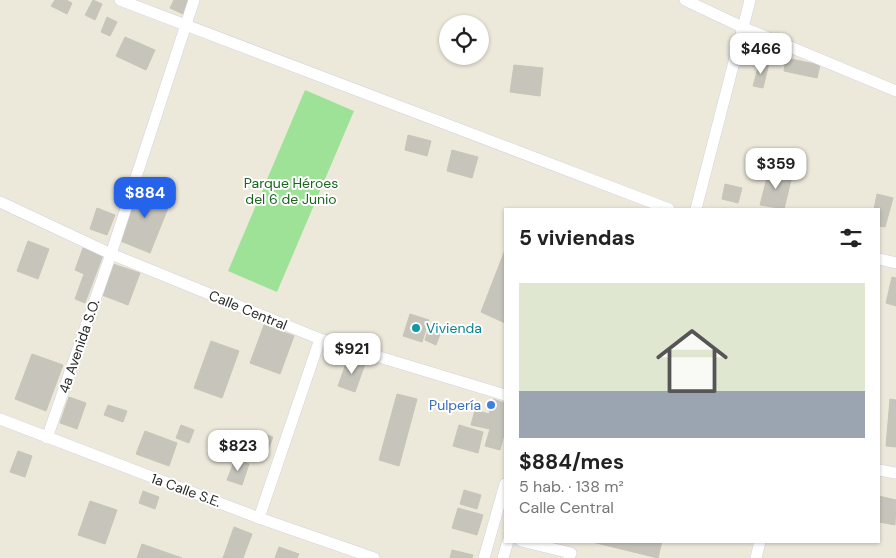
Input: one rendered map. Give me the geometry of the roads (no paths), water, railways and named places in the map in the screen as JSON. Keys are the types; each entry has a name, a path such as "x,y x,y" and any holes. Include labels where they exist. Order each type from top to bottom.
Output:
{"street":[{"path":"120,0 666,208"},
{"name":"4a Avenida S.O.","path":"47,438 111,254 194,0"},
{"path":"685,0 742,27 896,91"},
{"path":"696,208 750,0"},
{"name":"Calle Central","path":"0,202 111,254 320,339 504,395"},
{"path":"880,259 896,263"},
{"path":"259,518 320,339"},
{"name":"1a Calle S.E.","path":"0,419 259,518 374,558"},
{"path":"880,470 896,473"},
{"path":"484,558 504,488"},
{"path":"503,558 507,543"},
{"path":"530,543 570,553 569,558"},
{"path":"756,558 760,543"}],"place":[{"name":"Vivienda","path":"416,328"},
{"name":"Pulpería","path":"491,405"}],"park label":[{"name":"Parque Héroes del 6 de Junio","path":"291,192"}]}
